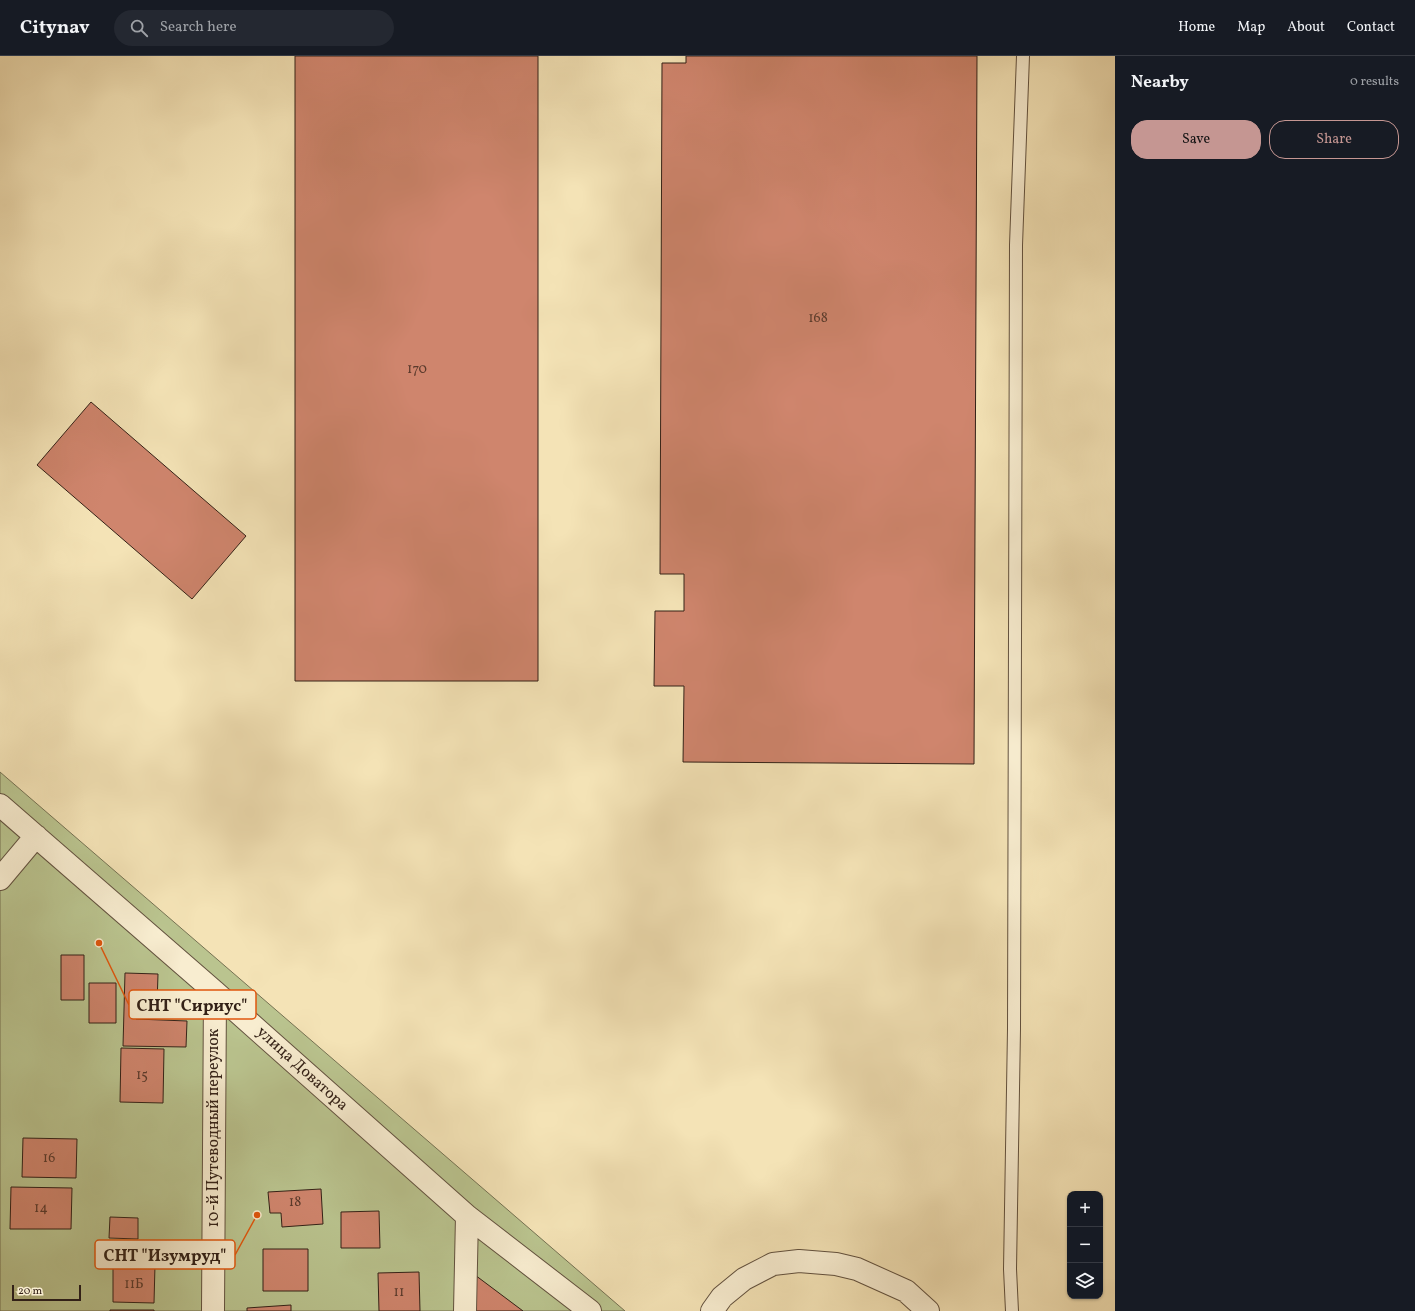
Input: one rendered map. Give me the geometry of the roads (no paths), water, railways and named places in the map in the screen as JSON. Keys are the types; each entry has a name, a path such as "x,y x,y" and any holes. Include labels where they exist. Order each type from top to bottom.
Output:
{"street":[{"name":"улица Доватора","path":"0,805 215,992 467,1216 590,1311"},
{"path":"0,879 36,836"},
{"name":"10-й Путеводный переулок","path":"213,1311 215,992"},
{"path":"465,1311 467,1216"},
{"path":"712,1311 722,1297 744,1279 773,1264 799,1260 836,1264 857,1269 906,1291 928,1311"}],"lane":[{"path":"1012,1311 1010,1269 1014,1021 1016,245 1023,56"}],"place":[{"name":"СНТ \"Сириус\"","path":"99,943"},
{"name":"СНТ \"Изумруд\"","path":"257,1215"}]}
